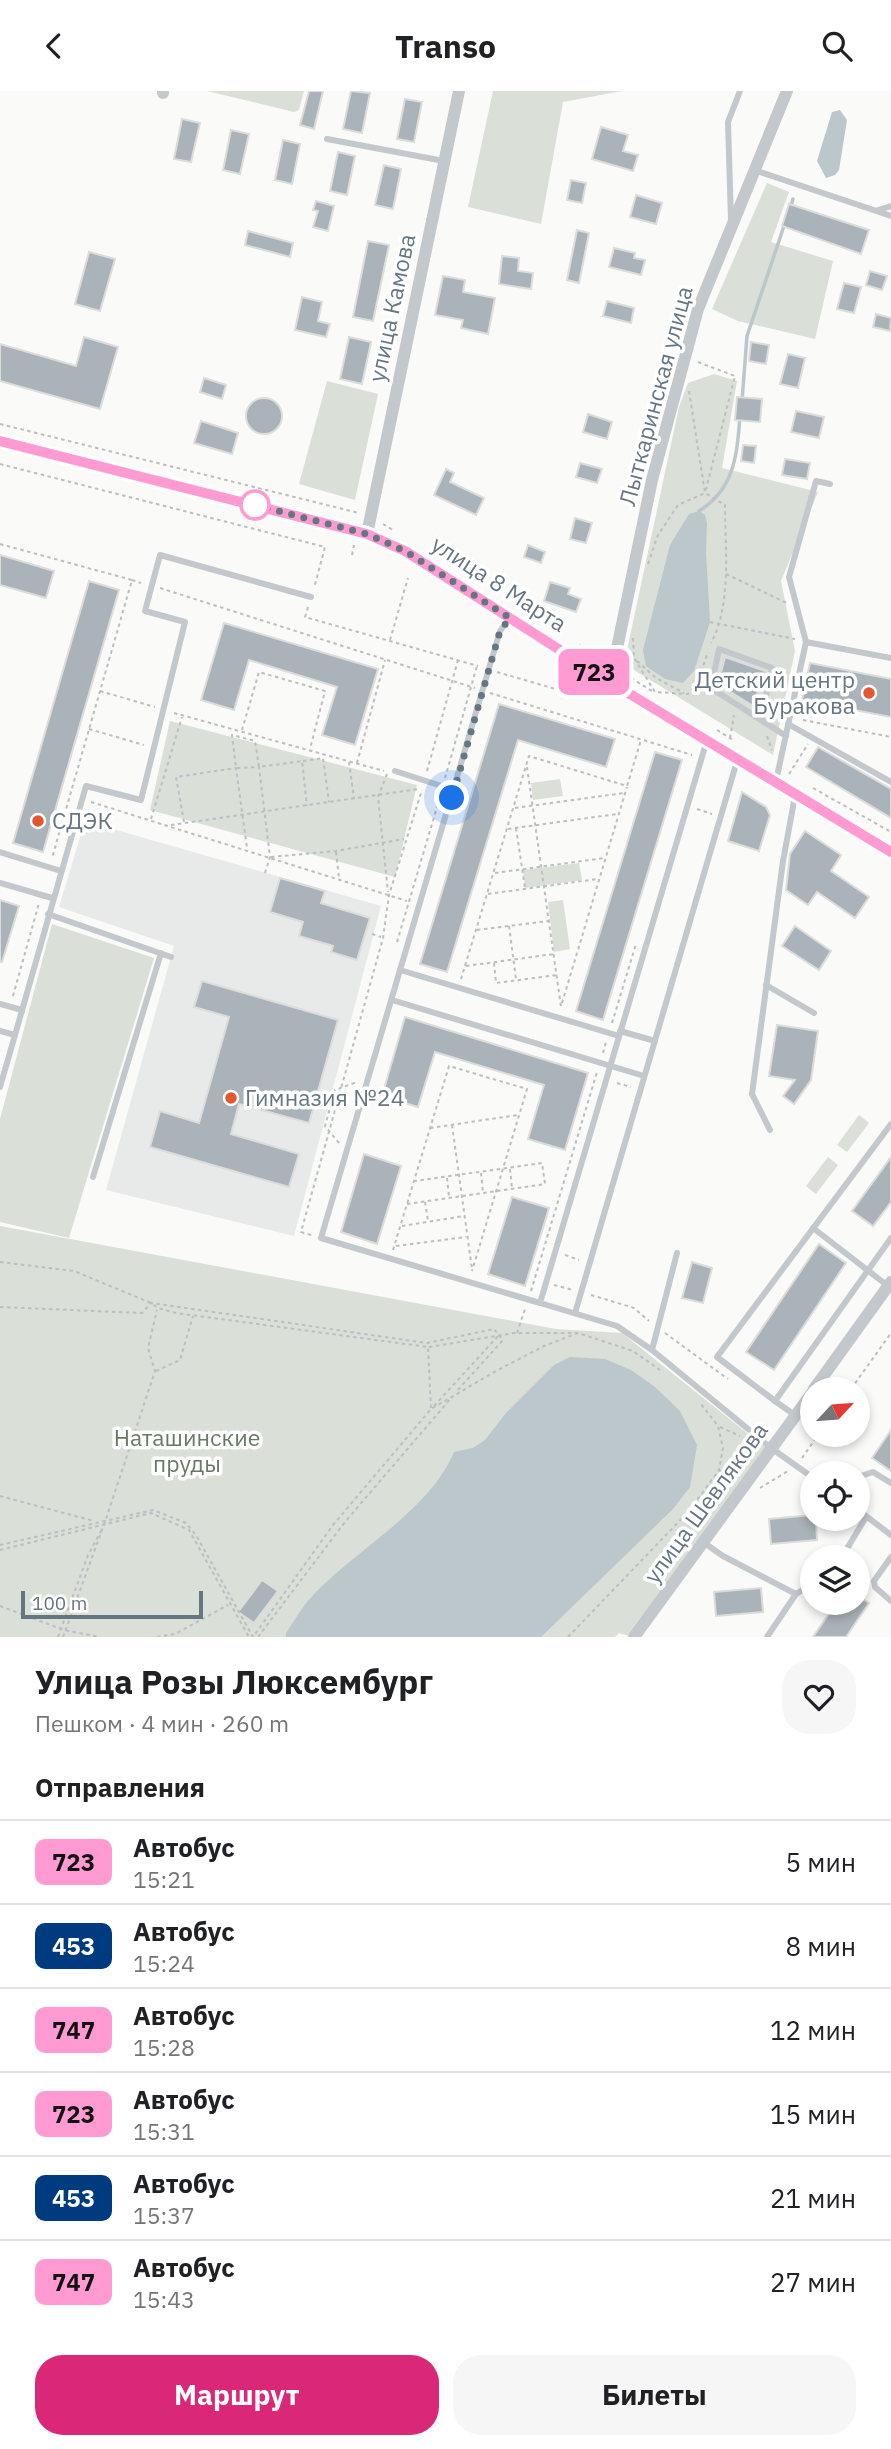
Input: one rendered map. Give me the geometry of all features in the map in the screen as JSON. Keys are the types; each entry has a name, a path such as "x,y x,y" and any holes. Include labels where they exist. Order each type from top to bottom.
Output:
{"street":[{"name":"улица Камова","path":"367,534 459,91"},
{"name":"Лыткаринская улица","path":"610,682 652,480 698,309 787,91"},
{"name":"улица 8 Марта","path":"0,441 367,534 405,551 610,682 708,733 778,776 796,795 891,852"},
{"name":"улица Шевлякова","path":"823,1377 890,1284"},
{"name":"улица Шевлякова","path":"634,1637 800,1410"}],"lane":[{"path":"731,226 728,122 740,91"},
{"path":"327,139 444,161"},
{"path":"754,170 891,216"},
{"path":"876,211 891,206"},
{"path":"778,776 806,642 789,577 816,481 830,484"},
{"path":"0,1087 86,786 141,800 185,622 145,611 160,555 311,597"},
{"path":"510,618 500,631 321,1238 617,1326 652,1350 800,1469"},
{"path":"806,642 891,658"},
{"path":"761,718 772,668 719,649 710,688 786,736"},
{"path":"790,725 891,782"},
{"path":"540,1303 708,733"},
{"path":"575,1313 739,752"},
{"path":"395,771 454,790"},
{"path":"770,1131 752,1094 782,861 796,795"},
{"path":"0,852 61,871"},
{"path":"0,883 52,898"},
{"path":"48,914 172,957"},
{"path":"93,1177 161,953"},
{"path":"401,970 609,1033 655,1041"},
{"path":"766,985 814,1013"},
{"path":"392,1000 644,1076"},
{"path":"0,1004 22,1010"},
{"path":"0,1031 15,1035"},
{"path":"796,1416 718,1357 890,1126"},
{"path":"813,1228 890,1284"},
{"path":"775,1401 891,1238"},
{"path":"652,1350 677,1252"},
{"path":"870,1473 873,1472 891,1483"},
{"path":"870,1520 891,1535"},
{"path":"703,1542 723,1556 796,1594"},
{"path":"891,1557 874,1581 875,1587 891,1601"},
{"path":"767,1637 800,1592"}],"path":[{"path":"684,358 735,376 705,493"},
{"path":"688,383 705,493"},
{"path":"0,424 370,516"},
{"path":"0,464 325,547 305,617 477,666 445,779"},
{"path":"688,694 698,681 711,643 721,624 725,573 725,505 705,493"},
{"path":"647,568 658,535 678,505 705,493"},
{"path":"0,544 132,580 693,755"},
{"path":"319,568 325,569"},
{"path":"725,573 797,608"},
{"path":"389,641 408,578"},
{"path":"132,580 70,796 408,902"},
{"path":"710,622 806,642"},
{"path":"632,633 634,658 655,692"},
{"path":"634,658 656,678 688,694"},
{"path":"356,764 385,660"},
{"path":"424,781 458,660"},
{"path":"489,670 590,699"},
{"path":"242,731 259,671 325,691 310,749"},
{"path":"631,678 666,699"},
{"path":"99,691 387,772 378,797 388,894 383,938 301,1232 314,1236 316,1228"},
{"path":"655,692 688,694"},
{"path":"736,704 730,738 739,752"},
{"path":"150,820 182,716"},
{"path":"761,718 778,776 789,775 812,738"},
{"path":"790,725 794,718 891,737"},
{"path":"88,729 172,754"},
{"path":"708,733 730,738"},
{"path":"248,850 232,735 255,741 270,857 265,873"},
{"path":"527,765 561,1007 641,739"},
{"path":"462,977 530,756 627,786"},
{"path":"184,824 176,777 236,768 323,758 329,803"},
{"path":"302,761 307,806"},
{"path":"349,761 354,800"},
{"path":"812,787 891,832"},
{"path":"169,826 378,797 422,788 388,894"},
{"path":"514,808 625,793"},
{"path":"396,947 440,795"},
{"path":"693,808 721,816"},
{"path":"507,829 619,814"},
{"path":"516,828 525,889"},
{"path":"270,857 336,851 407,839"},
{"path":"336,851 340,880"},
{"path":"494,873 606,858"},
{"path":"487,894 600,879"},
{"path":"476,930 549,921"},
{"path":"509,926 516,980"},
{"path":"372,934 383,938"},
{"path":"517,1333 637,939"},
{"path":"465,966 554,954"},
{"path":"493,962 496,983 557,975"},
{"path":"467,1237 394,1247 449,1066 527,1089 471,1274"},
{"path":"606,1080 640,1090"},
{"path":"340,1088 358,1081"},
{"path":"430,1128 519,1115"},
{"path":"452,1125 472,1270"},
{"path":"329,1130 340,1145"},
{"path":"407,1204 545,1184 542,1163 414,1181"},
{"path":"509,1168 512,1189"},
{"path":"481,1172 484,1193"},
{"path":"446,1177 449,1198"},
{"path":"425,1201 428,1222"},
{"path":"401,1226 464,1216"},
{"path":"555,1252 590,1263"},
{"path":"0,1262 74,1271 158,1308 193,1315 428,1347 517,1333 578,1333 633,1351 656,1367"},
{"path":"0,1307 142,1313 151,1303"},
{"path":"151,1303 427,1343 494,1329 503,1340 345,1522 258,1637"},
{"path":"63,1637 105,1524 155,1371 148,1348 158,1308"},
{"path":"155,1371 180,1360 193,1315"},
{"path":"431,1409 544,1346 578,1333"},
{"path":"860,1377 891,1333"},
{"path":"0,1550 151,1513 189,1530 253,1637 333,1525 431,1409 499,1335"},
{"path":"428,1347 431,1409"},
{"path":"568,1637 689,1511 719,1470 723,1448 718,1426 698,1401"},
{"path":"719,1470 755,1454"},
{"path":"719,1470 740,1485"},
{"path":"0,1496 105,1524"},
{"path":"0,1545 153,1510 186,1523 196,1535 249,1637"},
{"path":"58,1637 88,1555 105,1524"},
{"path":"156,1637 174,1634 231,1603"},
{"path":"0,1606 60,1629 100,1637"}],"shaded area":[{"path":"840,110 847,120 839,170 835,175 826,178 817,161 832,112"},
{"path":"699,511 705,515 707,523 710,622 694,671 683,683 665,679 646,666 643,650 670,545 689,514"},
{"name":"Гимназия №24","path":"85,821 381,906 294,1236 106,1190 174,946 59,907"},
{"path":"570,1357 605,1359 631,1370 655,1387 680,1411 697,1445 690,1487 673,1509 541,1637 286,1637 307,1602 325,1583 426,1495 454,1452 473,1448 485,1440 506,1413 554,1365"}],"green space":[{"path":"207,91 304,91 299,110 294,112"},
{"path":"493,91 622,91 563,102 541,224 468,207"},
{"path":"767,183 789,192 771,242 833,261 815,339 738,321 712,309"},
{"path":"714,374 737,381 722,468 818,492 781,581 795,651 773,755 624,664 679,407 688,383"},
{"path":"327,381 378,394 355,500 299,484"},
{"path":"170,721 417,785 395,877 150,810"},
{"path":"560,779 563,796 533,800 531,783"},
{"path":"579,863 582,880 525,888 523,870"},
{"path":"563,900 570,949 554,952 548,902"},
{"path":"52,924 154,958 69,1238 0,1222 0,1119"},
{"path":"859,1115 869,1123 847,1152 837,1145"},
{"path":"828,1157 838,1165 816,1194 806,1186"},
{"name":"Наташинские пруды","path":"0,1226 556,1329 622,1333 766,1448 629,1636 619,1633 615,1637 0,1637"}],"building":[{"path":"309,91 323,91 314,129 300,125"},
{"path":"351,91 370,93 362,133 343,129"},
{"path":"405,99 422,102 414,142 397,139"},
{"path":"182,119 200,123 191,162 174,159"},
{"path":"601,127 628,135 623,151 638,155 633,171 592,159"},
{"path":"231,130 249,134 240,174 223,170"},
{"path":"283,140 300,144 292,184 275,180"},
{"path":"338,152 355,156 347,195 330,191"},
{"path":"384,165 401,169 393,209 375,205"},
{"path":"571,180 586,183 582,203 567,200"},
{"path":"636,195 662,203 656,224 630,217"},
{"path":"316,201 334,206 328,231 313,227 318,211 313,210"},
{"path":"789,204 869,230 861,254 782,226"},
{"path":"577,230 589,233 579,283 567,280"},
{"path":"248,231 293,243 290,257 245,245"},
{"path":"368,241 389,245 373,321 353,317"},
{"path":"614,248 635,253 634,258 645,260 641,275 609,267"},
{"path":"89,252 115,259 100,311 75,304"},
{"path":"502,256 519,258 518,271 533,273 531,289 499,284"},
{"path":"870,271 887,276 882,290 866,285"},
{"path":"443,276 465,280 463,292 495,298 488,334 461,328 463,320 435,315"},
{"path":"844,283 861,287 854,313 837,309"},
{"path":"302,297 322,302 318,321 330,324 326,337 295,330"},
{"path":"607,301 634,308 631,323 603,316"},
{"path":"876,314 891,318 890,331 873,327"},
{"path":"84,337 118,347 100,409 0,381 0,344 76,366"},
{"path":"349,337 371,342 362,384 340,379"},
{"path":"751,342 769,345 766,364 749,361"},
{"path":"788,354 805,358 798,388 780,384"},
{"path":"204,378 226,385 222,399 200,392"},
{"path":"737,397 762,399 760,422 735,420"},
{"path":"264,398 277,403 282,416 277,429 264,434 251,429 246,416 251,403"},
{"path":"796,411 824,417 819,438 791,432"},
{"path":"588,414 612,422 607,439 583,432"},
{"path":"201,421 238,433 232,454 194,443"},
{"path":"743,445 756,446 754,463 741,461"},
{"path":"785,459 810,463 807,479 782,475"},
{"path":"580,463 602,469 597,483 576,477"},
{"path":"446,469 454,473 450,482 484,498 476,515 434,495"},
{"path":"575,518 592,523 586,543 570,539"},
{"path":"528,545 545,552 541,563 524,557"},
{"path":"0,555 54,571 46,598 0,585"},
{"path":"89,581 119,590 43,852 13,843"},
{"path":"550,582 570,588 568,594 581,599 576,612 544,601"},
{"path":"224,623 378,669 355,745 322,735 337,687 249,660 234,710 201,700"},
{"path":"725,657 765,671 753,706 718,684"},
{"path":"810,663 891,679 891,717 802,700"},
{"path":"499,704 615,739 606,767 518,740 447,972 420,964"},
{"path":"818,747 891,789 891,818 806,767"},
{"path":"655,752 682,760 603,1020 576,1011"},
{"path":"742,792 766,807 770,815 759,851 728,841"},
{"path":"805,831 841,855 831,871 869,897 855,918 817,892 808,905 786,890 790,854"},
{"path":"280,878 325,891 321,903 370,918 357,960 331,952 333,946 299,936 303,922 270,912"},
{"path":"0,900 19,906 2,962 0,962"},
{"path":"795,926 831,951 819,970 782,946"},
{"path":"202,981 338,1020 309,1123 239,1104 231,1134 299,1154 289,1187 150,1147 160,1111 199,1123 229,1017 194,1007"},
{"path":"405,1017 588,1073 565,1150 528,1139 544,1085 435,1052 418,1107 382,1096"},
{"path":"777,1025 818,1031 811,1080 794,1104 783,1096 795,1080 769,1076"},
{"path":"364,1154 401,1166 377,1244 341,1232"},
{"path":"891,1157 891,1202 873,1226 852,1211"},
{"path":"512,1197 549,1208 525,1286 488,1274"},
{"path":"819,1244 846,1263 774,1370 746,1352"},
{"path":"692,1262 712,1268 703,1303 682,1298"},
{"path":"891,1430 891,1471 872,1458"},
{"path":"800,1516 800,1531 817,1531 817,1540 771,1544 769,1519"},
{"path":"262,1580 278,1591 254,1623 238,1612"},
{"path":"761,1588 763,1612 716,1616 714,1592"},
{"path":"828,1615 861,1615 846,1637 813,1637"}],"waterway":[{"path":"790,209 793,199"},
{"path":"742,401 747,336 785,223"},
{"path":"699,511 711,502 727,481 735,457 740,416"}],"bus line":[{"name":"723","path":"0,441 367,534 405,551 610,682 891,852"}],"place":[{"name":"Детский центр Буракова","path":"869,693"},
{"name":"СДЭК","path":"38,821"},
{"name":"Гимназия №24","path":"231,1098"}],"route":[{"path":"255,505 367,534 405,551 510,618 500,631 452,798"}]}
